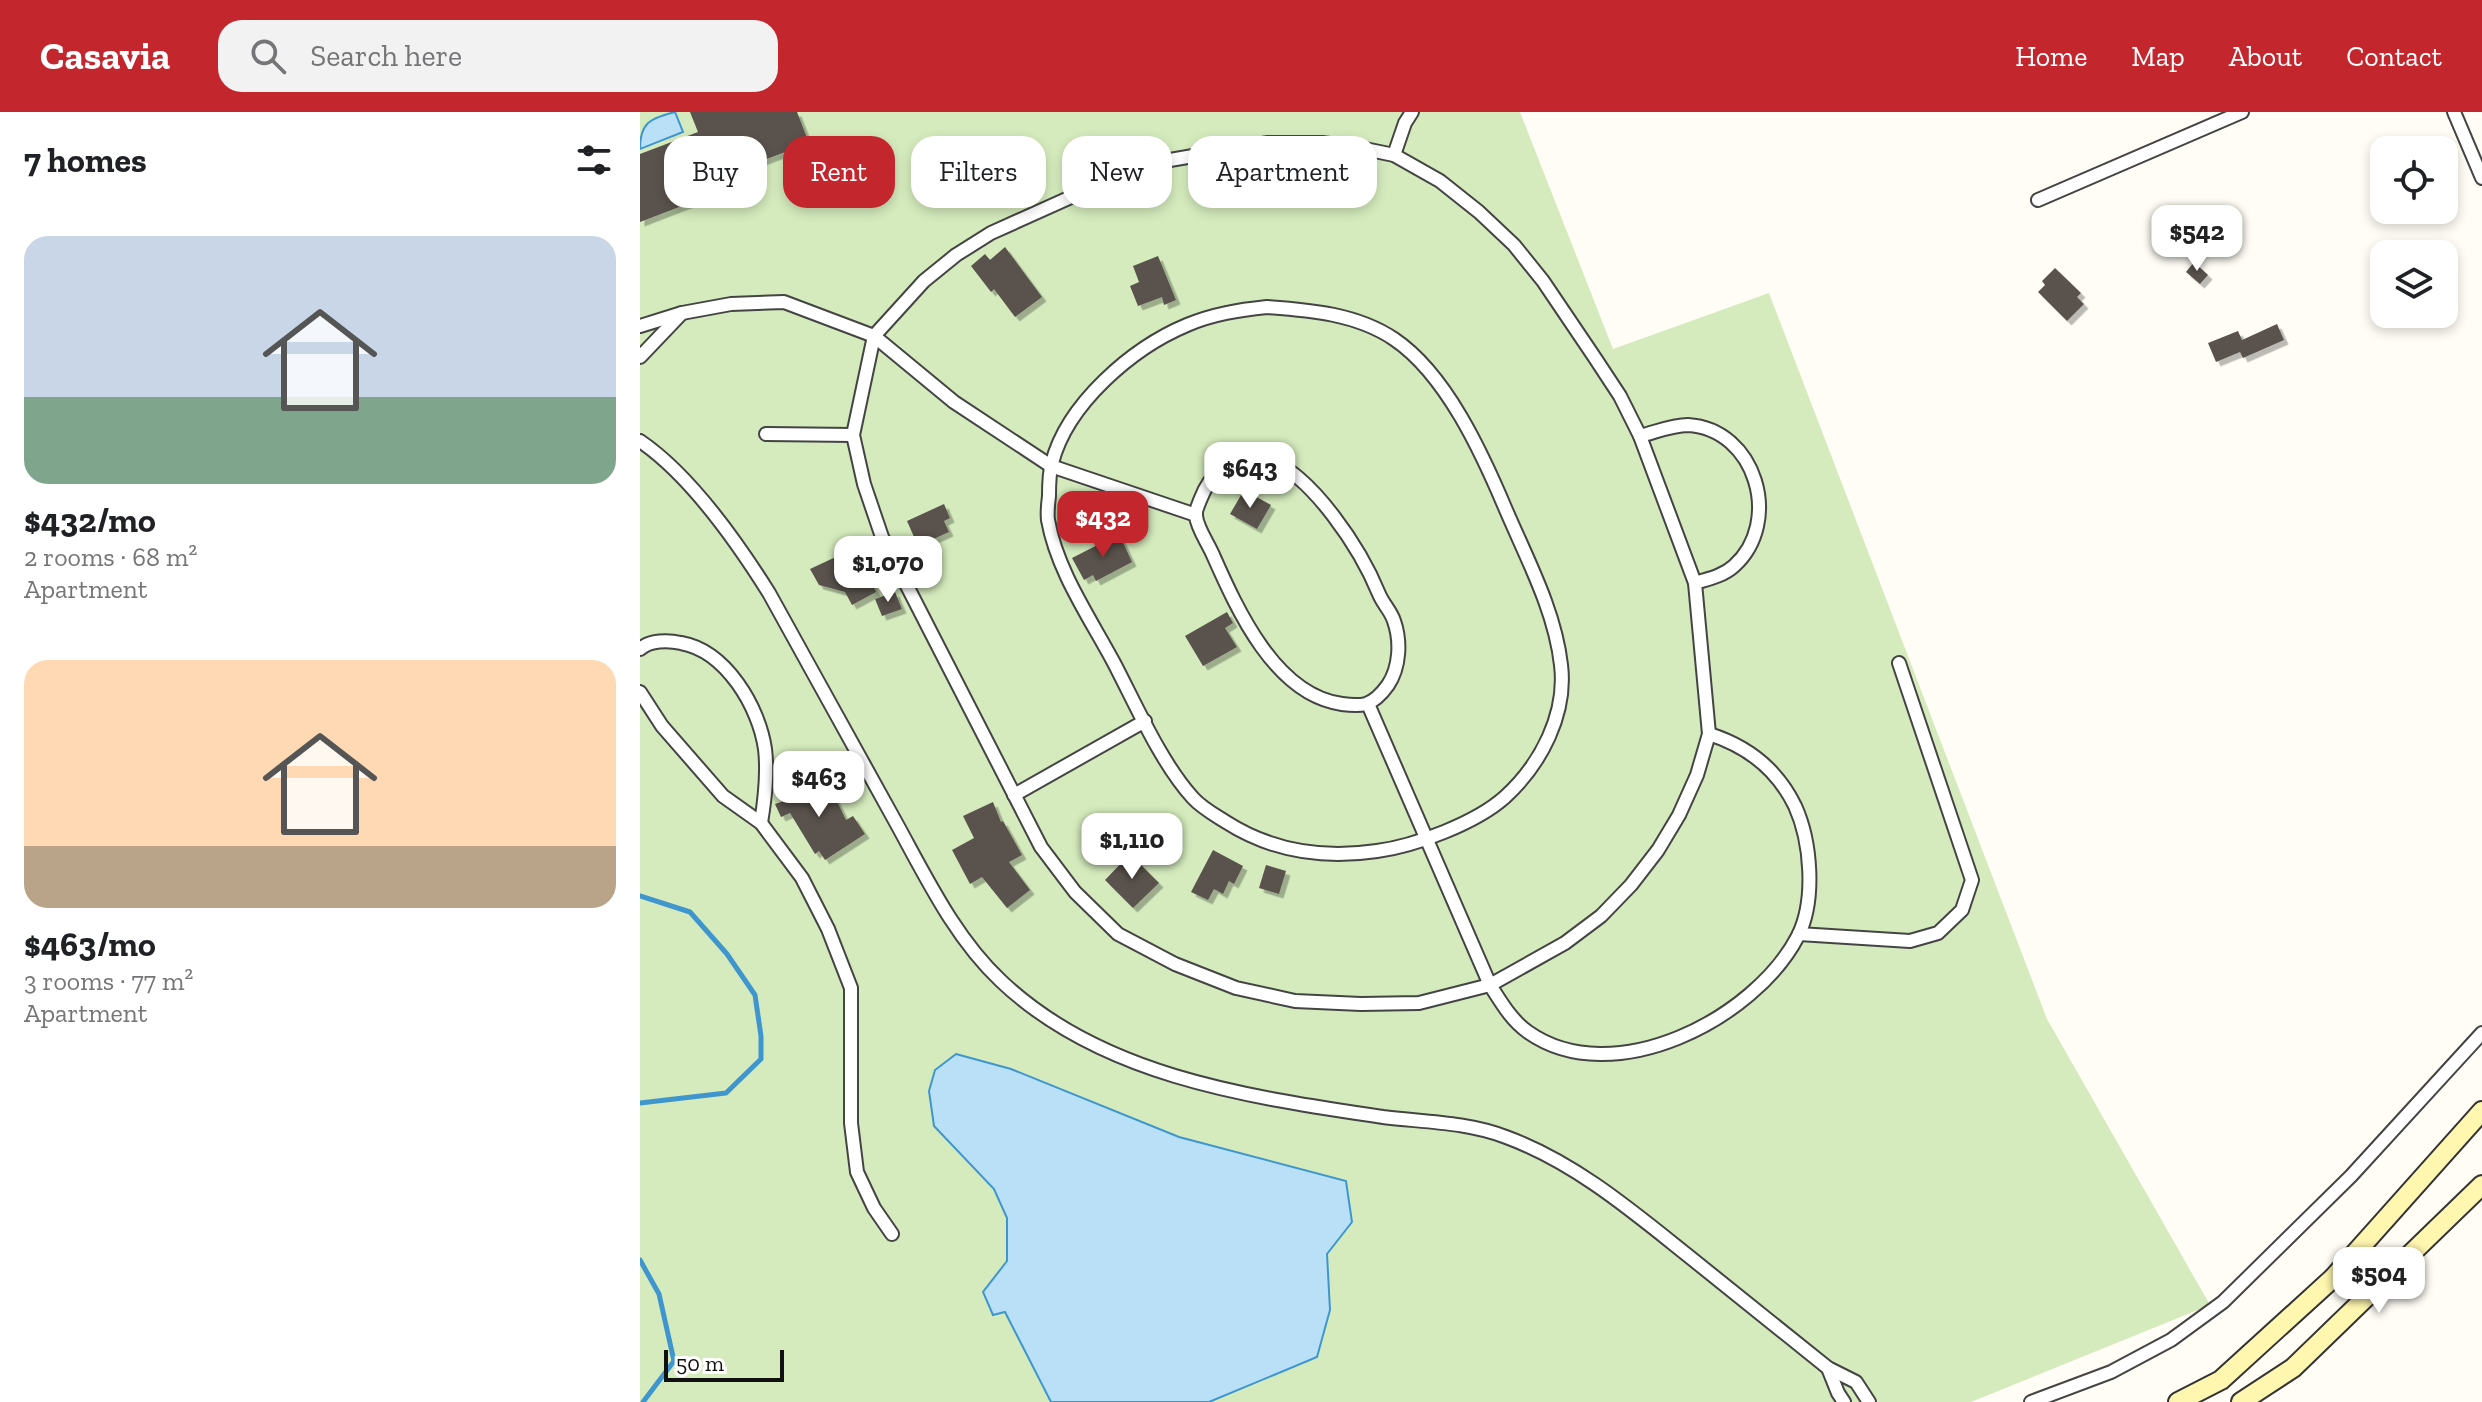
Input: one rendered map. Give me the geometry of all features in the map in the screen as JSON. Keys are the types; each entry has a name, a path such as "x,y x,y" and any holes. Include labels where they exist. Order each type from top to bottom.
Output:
{"main road":[{"path":"2178,1402 2221,1380 2333,1278 2482,1111"},
{"path":"2241,1402 2293,1368 2482,1185"}],"street":[{"path":"1394,155 1412,112"},
{"path":"2038,200 2242,112"},
{"path":"2454,112 2482,178"},
{"path":"1268,143 1322,143 1394,155 1440,181 1514,245 1543,281 1620,396 1640,436 1695,583 1709,734 1697,775 1679,815 1658,850 1631,885 1601,916 1565,943 1490,985 1419,1003 1295,1001 1236,988 1118,934 1075,892 1041,847 882,537 864,484 853,435 874,336 924,281 956,255 991,233 1100,184 1170,160 1268,143"},
{"path":"640,326 682,313 731,304 784,302 874,336 954,402 1051,466 1196,515"},
{"path":"1267,307 1350,318 1375,327 1398,341 1443,390 1499,493 1556,634 1562,669 1561,702 1550,739 1504,797 1427,839 1382,851 1344,855 1310,854 1248,836 1196,801 1179,780 1059,561 1047,517 1051,466 1059,442 1074,416 1114,371 1183,326 1239,310 1267,307"},
{"path":"640,357 682,313"},
{"path":"1640,436 1673,426 1690,425 1725,438 1740,451 1751,467 1760,501 1754,536 1735,565 1721,575 1695,583"},
{"path":"766,434 853,435"},
{"path":"640,441 652,449 701,499 745,555 937,896 976,956 1044,1017 1090,1044 1196,1083 1313,1106 1445,1123 1503,1135 1542,1152 1616,1198 1828,1368 1856,1382 1869,1402"},
{"path":"1248,456 1265,458 1303,482 1334,515 1372,574 1381,598 1394,619 1398,658 1393,678 1382,694 1368,704 1351,705 1320,699 1306,692 1271,658 1239,609 1196,515 1213,475 1228,463 1248,456"},
{"path":"640,649 670,640 692,644 717,659 733,677 753,710 765,747 767,786 761,823"},
{"path":"1799,934 1910,941 1938,933 1962,910 1972,880 1899,663"},
{"path":"640,692 662,726 723,796 761,823 802,878 828,929 851,988 851,1123 857,1172 874,1208 892,1234"},
{"path":"1368,704 1490,985 1511,1017 1527,1032 1547,1044 1569,1051 1618,1053 1675,1039 1729,1012 1750,996 1776,968 1799,934 1808,897 1809,860 1807,838 1791,797 1766,764 1732,741 1709,734"},
{"path":"1014,795 1145,721"},
{"path":"2031,1402 2111,1372 2171,1340 2223,1302 2351,1176 2482,1033"},
{"path":"1828,1368 1844,1402"}],"green space":[{"path":"640,112 1520,112 1613,349 1769,293 2047,1019 2210,1305 1971,1402 640,1402"}],"water":[{"path":"675,112 683,132 664,136 664,140 640,149 644,127 659,117"},
{"path":"956,1054 1011,1069 1179,1137 1346,1181 1352,1222 1327,1254 1330,1310 1317,1357 1209,1402 1051,1402 1005,1312 993,1315 983,1292 1007,1261 1007,1218 994,1189 934,1126 929,1091 935,1070"}],"building":[{"path":"690,112 797,112 806,136 783,136 783,153 767,159 767,136 687,136 698,132"},
{"path":"664,145 664,208 676,208 640,222 640,154"},
{"path":"1005,247 1042,297 1015,317 971,266 985,254 990,260"},
{"path":"1158,256 1176,300 1164,305 1162,297 1138,306 1130,286 1139,282 1133,266"},
{"path":"2194,262 2208,275 2200,284 2186,272"},
{"path":"2055,268 2081,293 2077,297 2084,304 2067,321 2038,292 2045,285 2042,281"},
{"path":"2277,324 2284,340 2243,358 2240,352 2216,362 2208,343 2238,331 2242,340"},
{"path":"1244,490 1271,505 1257,529 1230,514"},
{"path":"944,504 950,518 944,521 949,532 918,546 907,521"},
{"path":"1119,534 1132,562 1096,581 1093,575 1084,580 1072,558"},
{"path":"855,548 876,592 852,605 845,592 819,585 810,569"},
{"path":"895,592 902,609 882,616 875,599"},
{"path":"1227,612 1233,623 1225,628 1237,647 1203,666 1185,636"},
{"path":"798,782 802,791 810,787 814,794 830,787 846,820 853,816 865,834 825,860 819,851 815,854 790,813 781,817 775,804 784,801 779,791"},
{"path":"993,802 1001,822 1022,855 1009,862 1030,890 1007,908 982,877 970,884 952,850 974,838 963,816"},
{"path":"1213,850 1243,866 1234,884 1229,881 1223,894 1214,889 1208,900 1191,892"},
{"path":"1130,854 1159,883 1133,908 1105,880"},
{"path":"1266,865 1286,871 1279,894 1259,888"}],"waterway":[{"path":"640,896 690,912 727,954 755,995 761,1036 761,1059 726,1093 640,1103"},
{"path":"640,1260 659,1294 674,1361 643,1402"}]}
